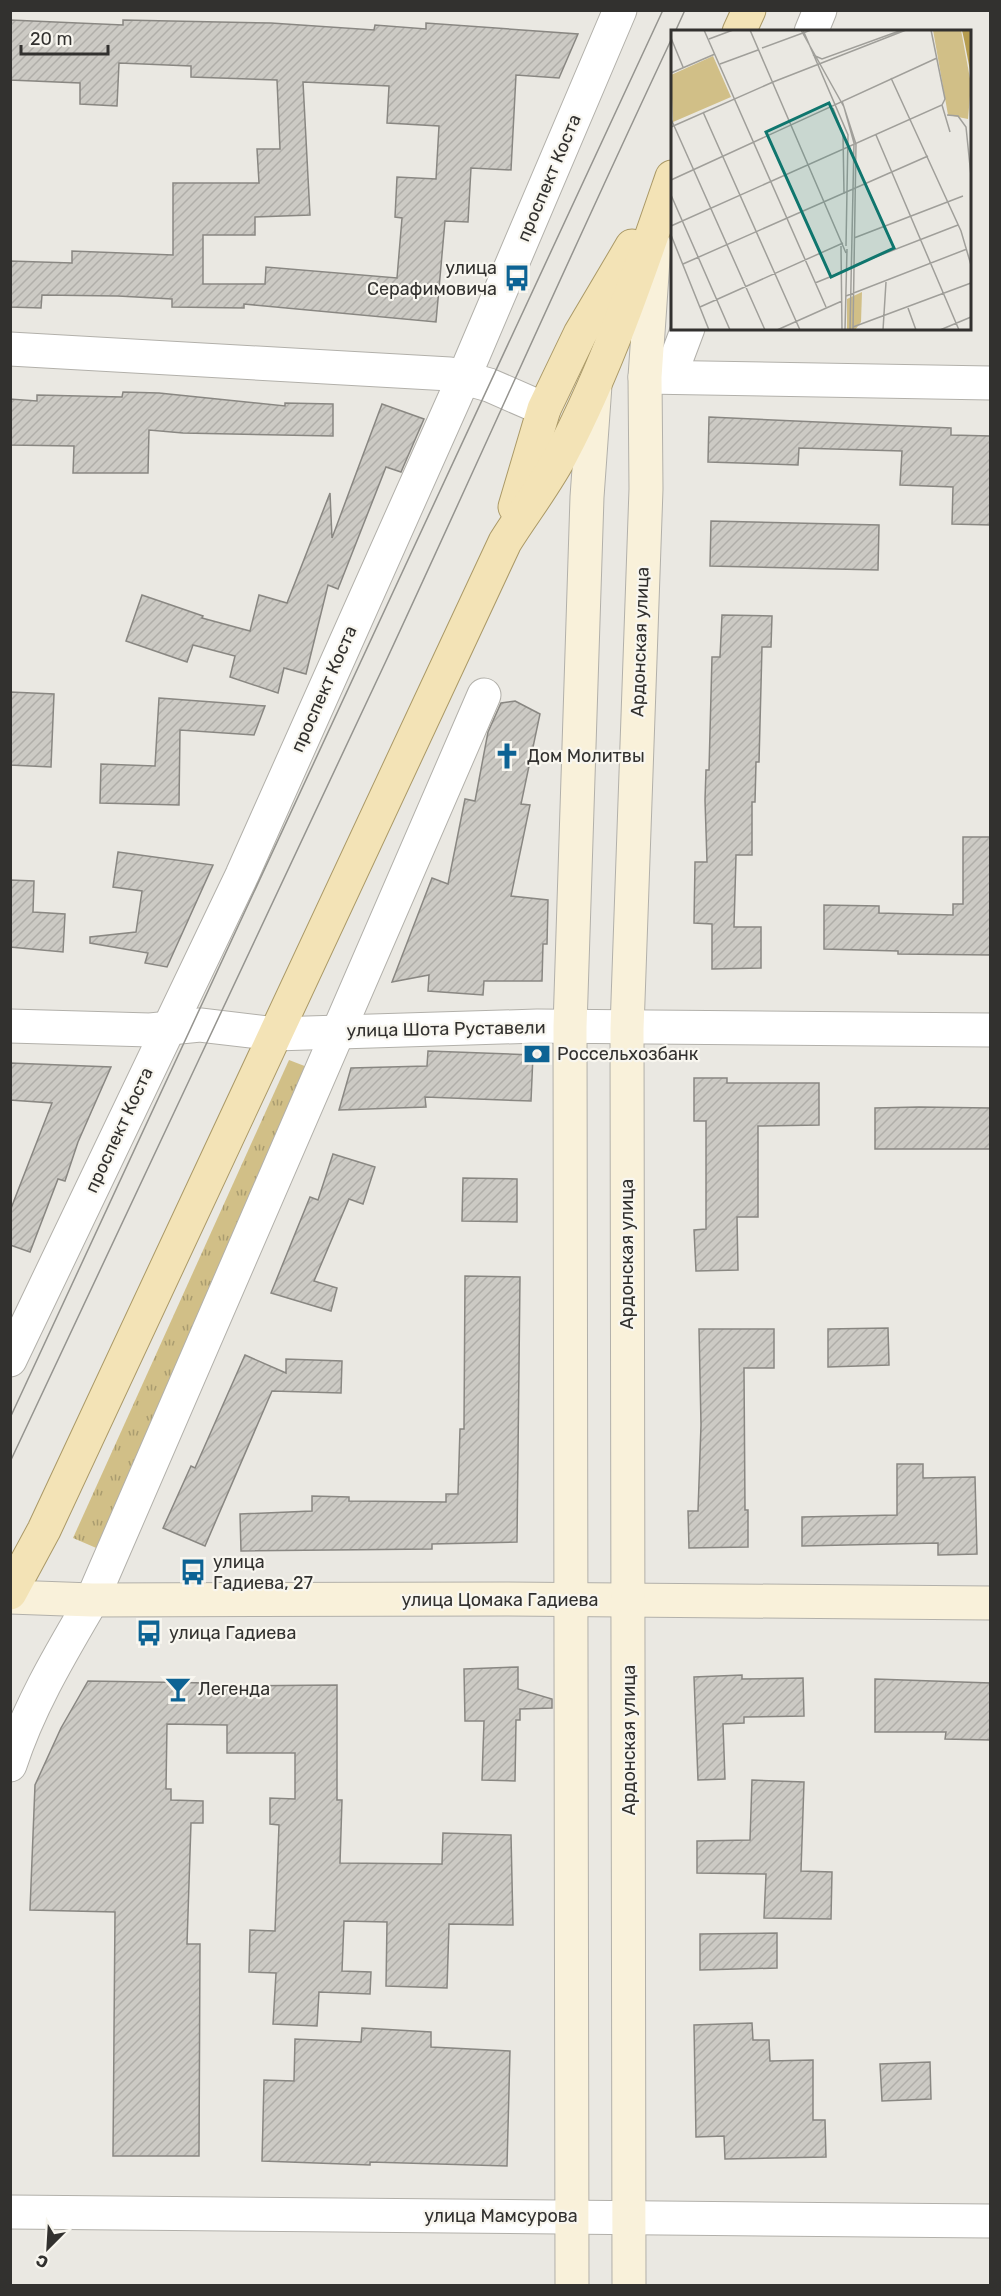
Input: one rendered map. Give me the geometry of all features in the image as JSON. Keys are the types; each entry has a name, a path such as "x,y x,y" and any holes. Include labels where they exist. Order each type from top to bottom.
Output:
{"main road":[{"path":"740,30 749,10"},
{"path":"505,542 544,409 580,334 628,255 671,173"},
{"path":"10,1595 44,1530 505,542 561,455 595,382 628,302 671,180"},
{"name":"Ардонская улица","path":"629,2286 627,1029 645,501 658,377 656,224"},
{"path":"572,2286 570,1028 587,497 595,382 628,255"},
{"name":"улица Цомака Гадиева","path":"10,1595 92,1600 990,1603"}],"street":[{"path":"608,10 620,11"},
{"path":"812,30 820,10"},
{"name":"проспект Коста","path":"10,1360 242,875 464,377 620,11"},
{"path":"658,377 687,330"},
{"path":"10,349 464,377 544,409"},
{"path":"658,377 990,383"},
{"path":"10,1765 20,1735 40,1694 92,1600 484,695"},
{"name":"улица Шота Руставели","path":"10,1026 150,1030 168,1026 200,1025 275,1034 537,1026 627,1029 990,1030"},
{"name":"улица Мамсурова","path":"10,2212 990,2221"}],"green space":[{"path":"289,1060 315,1070 101,1550 73,1538"}],"building":[{"path":"10,20 123,25 123,20 271,23 374,30 375,25 426,29 426,23 578,34 559,78 516,75 511,170 471,168 468,222 445,221 436,322 244,304 244,308 172,307 172,299 118,296 42,295 41,308 10,307 10,261 72,263 72,251 173,255 173,183 259,183 257,149 280,149 277,80 191,77 191,66 119,63 117,106 80,104 80,83 10,80","holes":["303,82 389,86 387,123 439,126 436,179 397,177 395,217 402,218 397,278 266,267 265,284 203,284 203,235 255,235 255,217 310,215"]},
{"path":"123,392 159,393 285,406 285,403 333,404 333,436 183,433 149,430 148,473 73,473 74,446 10,445 10,399 37,401 37,395 122,397"},
{"path":"382,404 424,419 401,472 386,467 338,589 328,585 306,674 284,668 278,693 230,677 235,656 193,645 187,662 126,641 142,595 203,616 202,618 250,631 259,595 287,603 330,493 332,538"},
{"path":"709,417 951,428 951,435 990,436 990,525 952,524 953,487 900,485 902,451 799,448 798,465 708,462"},
{"path":"711,521 879,525 878,570 710,566"},
{"path":"722,615 772,616 771,647 762,647 759,762 756,762 755,802 752,802 752,855 736,855 734,927 761,927 761,968 712,969 712,924 694,923 695,862 707,862 705,800 706,770 709,770 712,657 720,657"},
{"path":"10,692 54,694 51,767 10,765"},
{"path":"159,698 265,706 254,735 180,730 179,805 100,803 101,764 155,766"},
{"path":"515,701 540,714 521,804 530,805 511,896 548,900 547,944 543,944 542,981 484,981 483,995 428,991 429,975 392,982 432,878 448,884 465,799 475,801 488,732 501,703"},
{"path":"963,837 990,837 990,955 898,954 898,951 824,949 824,905 879,906 879,913 953,915 953,904 963,904"},
{"path":"118,852 213,865 167,967 145,963 148,953 90,943 90,937 136,932 142,891 113,887"},
{"path":"10,880 34,881 33,912 65,914 63,952 10,947"},
{"path":"428,1051 533,1055 531,1101 425,1097 426,1107 339,1110 351,1068 427,1066"},
{"path":"10,1063 111,1067 78,1142 65,1181 58,1179 30,1252 10,1245 10,1211 52,1103 10,1100"},
{"path":"694,1078 727,1078 727,1083 819,1083 819,1125 758,1126 758,1217 737,1217 738,1270 696,1271 694,1230 706,1229 706,1121 694,1121"},
{"path":"875,1108 990,1108 990,1149 875,1149"},
{"path":"333,1154 375,1167 363,1204 349,1199 314,1281 337,1288 331,1311 271,1293 310,1197 318,1200"},
{"path":"463,1178 517,1179 517,1222 462,1221"},
{"path":"465,1276 520,1277 517,1542 432,1544 432,1549 241,1551 240,1514 312,1511 312,1496 349,1497 349,1501 446,1502 446,1494 458,1494 460,1429 464,1429"},
{"path":"888,1328 889,1365 828,1367 828,1329"},
{"path":"699,1329 774,1329 774,1368 744,1368 745,1510 748,1510 748,1547 689,1548 688,1511 698,1511 701,1425"},
{"path":"245,1355 286,1373 286,1359 342,1361 341,1393 272,1391 205,1546 163,1528 191,1466 195,1468"},
{"path":"897,1464 923,1464 923,1478 975,1477 977,1554 938,1555 938,1543 802,1546 802,1517 897,1515"},
{"path":"518,1667 518,1689 552,1699 552,1708 520,1709 520,1720 516,1720 515,1781 482,1780 484,1721 465,1721 464,1669"},
{"path":"742,1675 742,1679 803,1678 804,1716 744,1717 744,1723 723,1724 725,1779 698,1780 694,1677"},
{"path":"875,1679 990,1683 990,1740 945,1739 946,1732 875,1732"},
{"path":"88,1681 209,1683 209,1686 337,1685 337,1800 342,1800 340,1863 442,1864 443,1833 511,1835 513,1925 449,1924 447,1988 386,1986 387,1922 344,1921 342,1971 371,1972 370,1994 319,1992 317,2026 273,2024 276,1973 249,1972 250,1930 275,1931 279,1825 270,1824 270,1798 295,1799 295,1753 227,1753 227,1725 167,1724 166,1789 171,1789 171,1800 203,1801 203,1823 191,1823 187,1944 200,1944 199,2156 113,2156 115,1912 30,1910 35,1785 61,1728"},
{"path":"752,1780 804,1782 801,1871 832,1872 831,1919 764,1918 766,1874 697,1873 697,1841 750,1840"},
{"path":"777,1933 777,1968 700,1970 700,1934"},
{"path":"752,2023 753,2040 769,2040 770,2061 813,2060 813,2120 825,2120 826,2157 725,2159 724,2136 696,2137 694,2025"},
{"path":"362,2028 431,2032 431,2047 510,2051 507,2166 262,2161 264,2080 294,2081 295,2039 361,2042"},
{"path":"930,2062 931,2099 882,2101 880,2064"}],"tram line":[{"path":"10,1418 663,10"},
{"path":"676,30 685,10"},
{"path":"10,1462 386,661 671,40"}],"place":[{"name":"улица Серафимовича","path":"517,278"},
{"name":"Дом Молитвы","path":"507,756"},
{"name":"Россельхозбанк","path":"537,1054"},
{"name":"улица Гадиева, 27","path":"193,1572"},
{"name":"улица Гадиева","path":"149,1633"},
{"name":"Легенда","path":"178,1689"}]}
